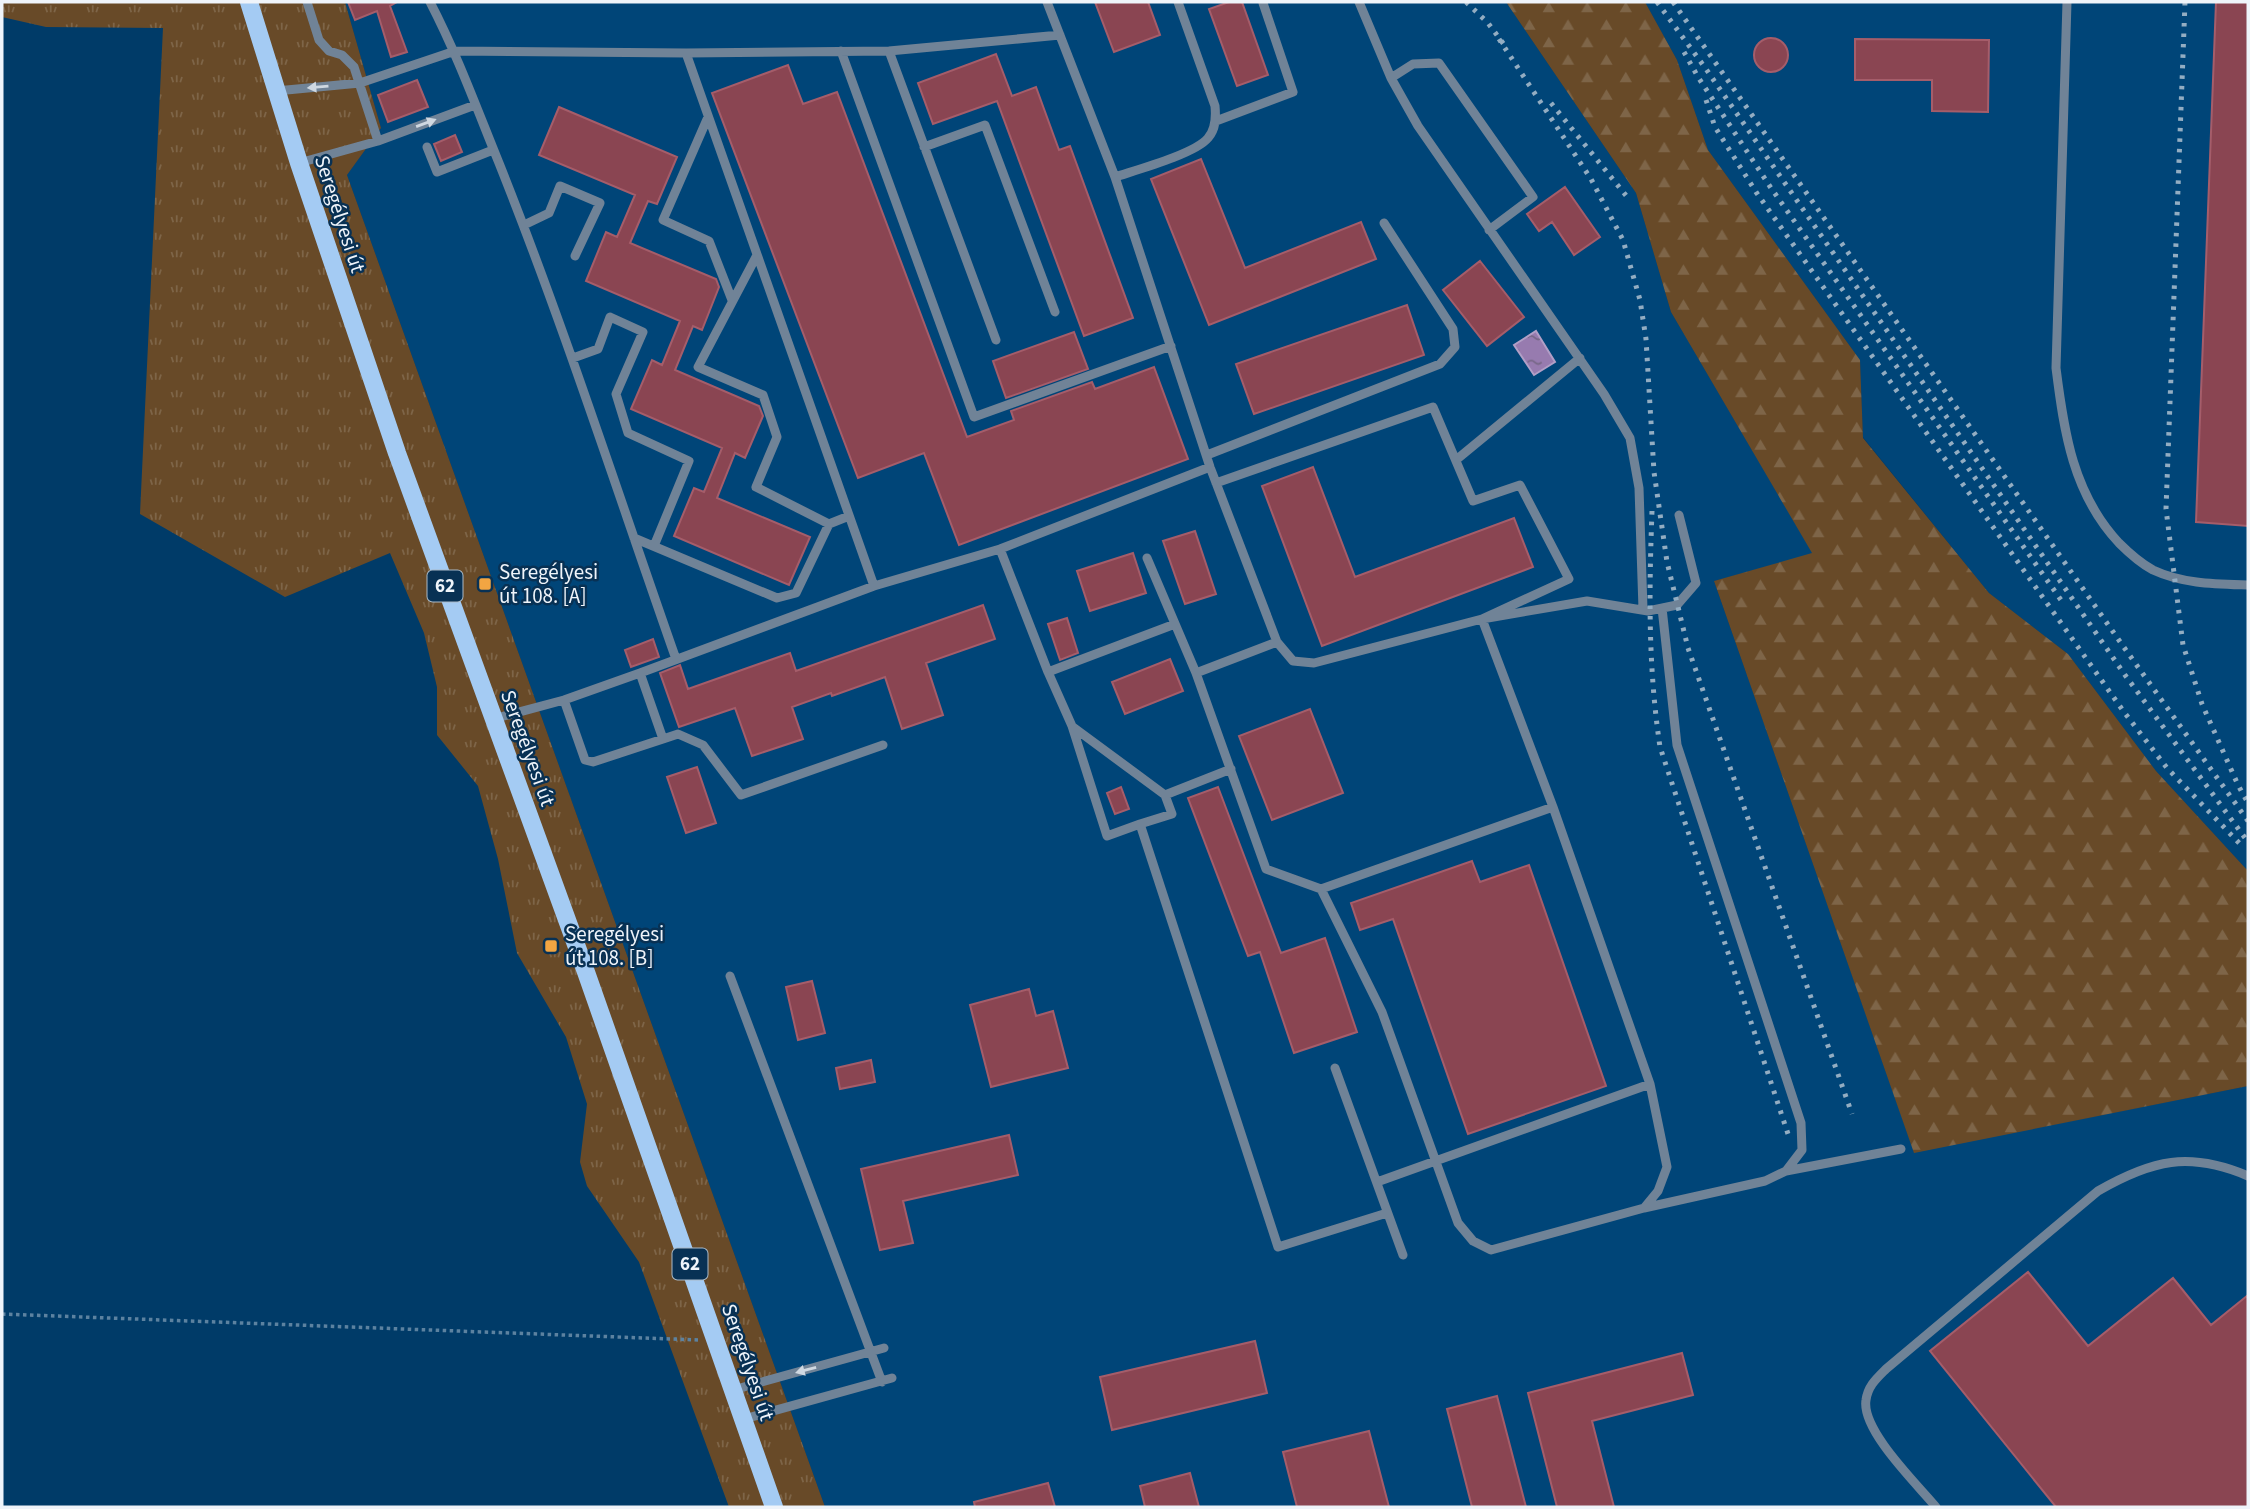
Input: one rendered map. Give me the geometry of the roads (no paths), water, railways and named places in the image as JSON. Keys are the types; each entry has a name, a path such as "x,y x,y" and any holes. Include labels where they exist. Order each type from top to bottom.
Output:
{"main road":[{"name":"Seregélyesi út","path":"249,2 299,163 397,453 717,1341 774,1507"}],"lane":[{"path":"430,2 455,51 524,225 573,358 676,659"},
{"path":"1047,2 1115,177 1210,467 1277,642 1293,661 1314,663 1482,619 1587,601 1643,610 1677,606 1696,583 1679,515"},
{"path":"1115,177 1195,148 1209,138 1216,121 1215,106 1178,2"},
{"path":"1359,2 1391,78 1418,126 1580,358 1630,438 1639,488 1643,610"},
{"path":"2067,2 2056,368 2063,428 2073,466 2087,497 2109,531 2130,554 2152,569 2197,583 2248,585"},
{"path":"1216,121 1293,92 1263,3"},
{"path":"308,5 319,40 329,51 341,55 354,67 377,141"},
{"path":"276,91 360,83 455,51 889,51 1060,35"},
{"path":"841,51 974,417 1171,346"},
{"path":"889,51 996,340"},
{"path":"686,53 874,586"},
{"path":"1391,78 1413,64 1439,63 1533,197 1489,230"},
{"path":"299,163 377,141 475,105"},
{"path":"708,117 663,220 709,241 732,300"},
{"path":"924,147 985,125 1055,312"},
{"path":"427,147 437,172 493,150"},
{"path":"524,225 549,214 560,186 600,203 575,256"},
{"path":"1207,456 1440,364 1455,347 1454,329 1384,223"},
{"path":"757,255 698,367 763,395 777,437 756,488 829,524"},
{"path":"573,358 598,349 610,317 643,332 616,394 628,433 689,461 654,546"},
{"path":"1456,460 1580,358"},
{"path":"1216,483 1433,407 1473,501 1520,485 1569,579 1482,619"},
{"path":"493,719 564,699 640,673 874,586 1000,549 1210,467"},
{"path":"634,538 777,598 796,593 829,524 849,516"},
{"path":"1000,549 1072,726 1107,836 1172,814 1165,795 1072,726"},
{"path":"1147,558 1196,673 1266,869 1321,889 1553,807"},
{"path":"1662,608 1677,744 1801,1123 1802,1150 1786,1171"},
{"path":"1482,619 1553,807 1650,1084 1667,1167 1658,1191 1644,1208"},
{"path":"1048,672 1175,624"},
{"path":"1196,673 1277,642"},
{"path":"640,673 663,739"},
{"path":"564,699 586,760 593,762 678,734 703,745 741,795 883,745"},
{"path":"1165,795 1230,769"},
{"path":"1140,824 1278,1247 1387,1213"},
{"path":"1321,889 1382,1012 1458,1223 1472,1241 1491,1250 1644,1208 1765,1181 1786,1171 1901,1149"},
{"path":"730,976 882,1382"},
{"path":"1335,1068 1404,1255"},
{"path":"1377,1182 1650,1084"},
{"path":"1936,1507 1880,1440 1868,1419 1865,1402 1871,1385 1878,1377 2098,1191 2125,1175 2155,1165 2187,1162 2221,1164 2248,1176"},
{"path":"733,1390 884,1348"},
{"path":"744,1419 892,1378"}],"water":[{"path":"1536,331 1555,362 1534,375 1514,345"}],"railway":[{"path":"1466,2 1488,23 1505,46"},
{"path":"1657,2 2125,675 2248,842"},
{"path":"1673,2 2248,821"},
{"path":"2185,2 2166,509 2183,645 2202,704 2248,803"},
{"path":"1499,39 1591,179 1623,240 1640,300 1646,339 1654,472 1667,562 1688,648 1852,1114"},
{"path":"1684,52 1771,188 2061,600"},
{"path":"1706,100 1715,127 1756,192 2124,712 2167,768 2242,846"},
{"path":"1551,103 1628,198"},
{"path":"1652,511 1650,629 1660,747 1788,1134"}],"place":[{"name":"Seregélyesi út 108. [A]","path":"485,584"},
{"name":"Seregélyesi út 108. [B]","path":"551,946"}]}
